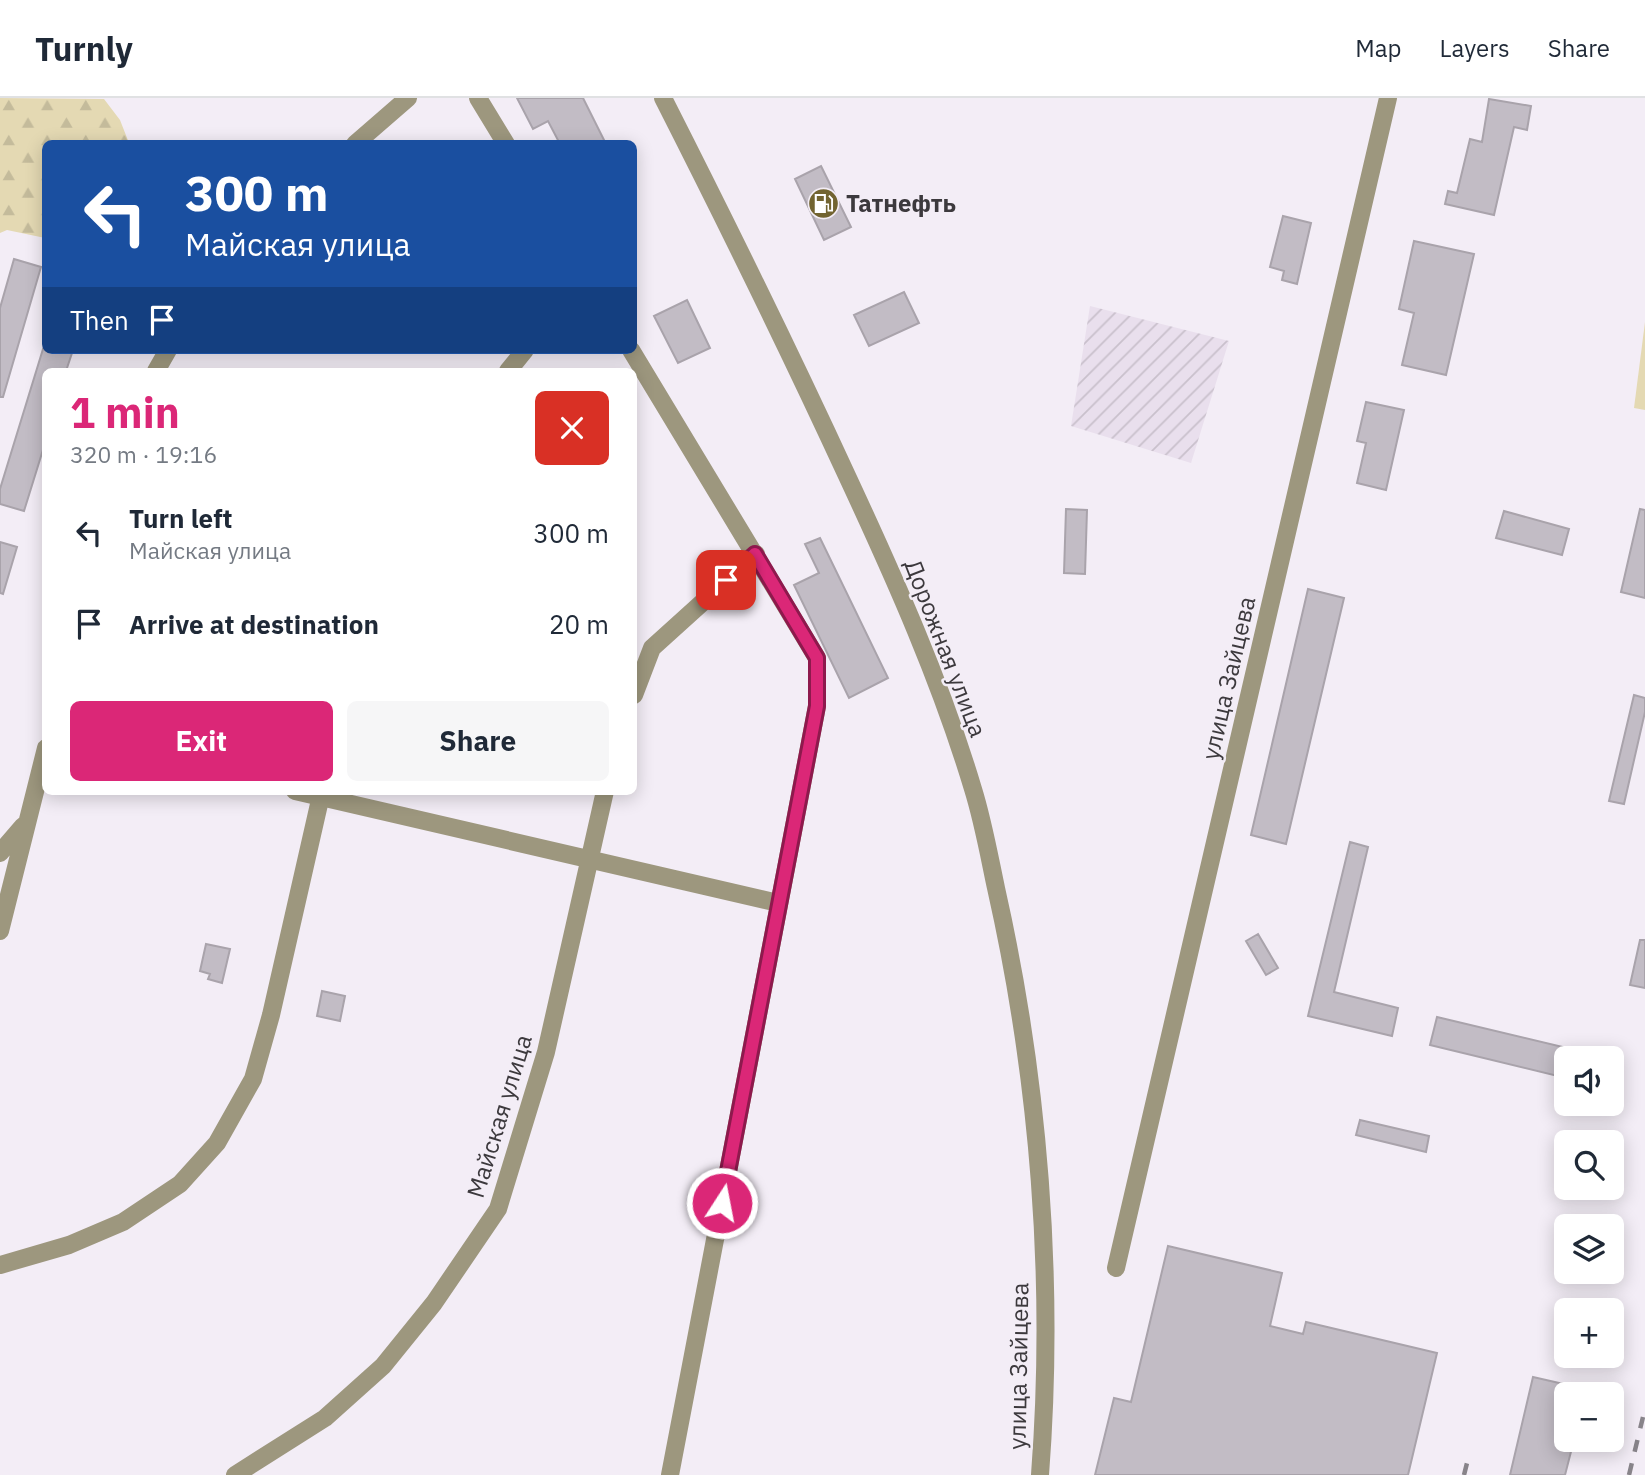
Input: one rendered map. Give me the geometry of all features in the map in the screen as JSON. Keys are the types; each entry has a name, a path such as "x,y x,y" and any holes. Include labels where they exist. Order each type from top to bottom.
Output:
{"street":[{"path":"360,140 408,98"},
{"path":"478,98 504,140"},
{"name":"Дорожная улица","path":"663,98 777,323 876,539 927,658 974,790 1012,959 1030,1086 1044,1258"},
{"name":"улица Зайцева","path":"1116,1268 1388,98"},
{"path":"510,368 522,354"},
{"path":"634,354 817,658 817,706 670,1475"},
{"path":"637,687 652,648 755,554"},
{"path":"0,931 42,762"},
{"path":"0,1265 69,1245 123,1222 180,1184 217,1143 253,1079 271,1015 321,795"},
{"path":"325,795 591,862 778,904"},
{"name":"Майская улица","path":"235,1475 326,1418 383,1366 434,1303 498,1209 546,1052 604,795"},
{"path":"0,853 25,824"},
{"name":"улица Зайцева","path":"1040,1475 1045,1415 1044,1258"}],"shaded area":[{"path":"1090,306 1229,341 1191,463 1071,426"}],"green space":[{"path":"0,98 104,99 120,120 128,140 42,140 42,237 7,230 0,233"},
{"path":"1645,322 1645,410 1634,408"}],"building":[{"path":"517,98 583,98 604,140 558,140 548,121 533,129"},
{"path":"1489,99 1531,106 1527,130 1514,127 1494,215 1445,204 1448,191 1457,193 1470,139 1482,142"},
{"name":"Татнефть","path":"821,166 851,227 824,240 795,179"},
{"path":"1283,216 1311,223 1297,284 1282,280 1284,271 1270,267"},
{"path":"1414,241 1474,254 1446,375 1402,365 1414,313 1399,309"},
{"path":"14,259 41,267 3,397 0,397 0,308"},
{"path":"904,292 919,323 869,346 854,315"},
{"path":"687,300 710,348 678,363 654,316"},
{"path":"42,352 72,354 67,368 42,368 42,453 24,511 0,504 0,489"},
{"path":"1366,402 1404,410 1386,490 1357,483 1366,443 1357,441"},
{"path":"1066,509 1087,510 1085,574 1064,573"},
{"path":"1640,509 1645,510 1645,598 1621,592"},
{"path":"1504,511 1569,529 1562,555 1496,538"},
{"path":"820,538 888,678 849,698 794,585 819,573 805,544"},
{"path":"0,542 17,547 3,594 0,593"},
{"path":"1308,589 1344,598 1286,844 1251,835"},
{"path":"1634,695 1645,698 1645,712 1624,804 1609,801"},
{"path":"1350,842 1368,847 1334,992 1398,1008 1392,1036 1308,1016"},
{"path":"1258,934 1278,968 1266,975 1246,941"},
{"path":"1640,940 1645,940 1645,988 1630,985"},
{"path":"206,944 230,949 222,983 208,979 210,974 200,971"},
{"path":"322,991 345,996 340,1021 317,1016"},
{"path":"1437,1017 1558,1046 1554,1046 1554,1075 1430,1045"},
{"path":"1360,1120 1429,1136 1426,1152 1356,1135"},
{"path":"1168,1246 1282,1273 1270,1326 1303,1334 1306,1322 1437,1353 1408,1475 1095,1475 1114,1398 1131,1402"},
{"path":"1533,1377 1555,1382 1554,1452 1571,1452 1565,1475 1510,1475"}],"railway":[{"path":"1629,1475 1643,1417"},
{"path":"1464,1475 1468,1459"}],"place":[{"name":"Татнефть","path":"823,203"}],"route":[{"path":"722,1203 817,706 817,658 755,554 726,580"}]}
